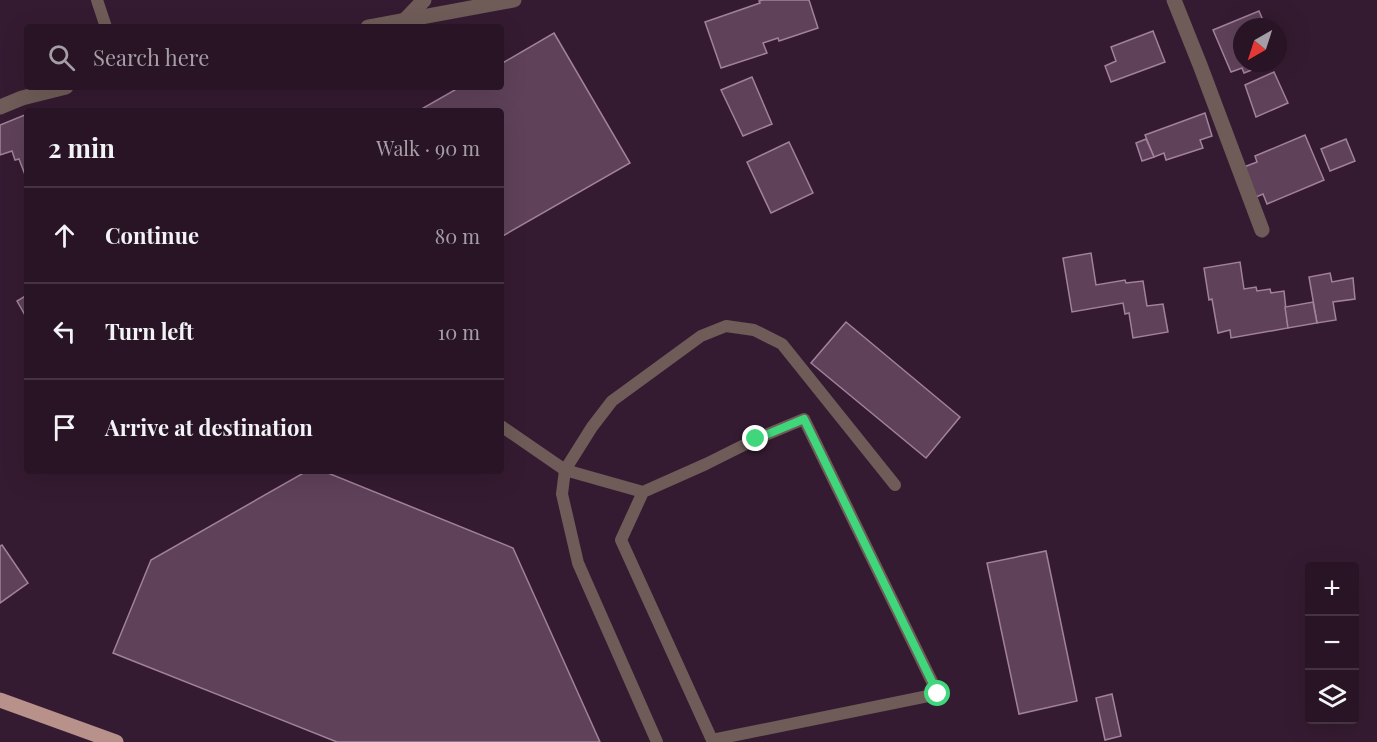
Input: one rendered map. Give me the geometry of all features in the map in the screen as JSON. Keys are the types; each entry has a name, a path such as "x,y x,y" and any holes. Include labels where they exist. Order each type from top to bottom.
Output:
{"main road":[{"path":"0,700 116,742"}],"street":[{"path":"405,20 424,0"},
{"path":"384,24 514,0"},
{"path":"1174,0 1262,230"},
{"path":"0,107 22,98 54,90"}],"lane":[{"path":"97,0 105,24"},
{"path":"657,742 578,563 562,494 565,470 592,427 612,401 701,336 726,326 754,330 782,344 895,485"},
{"path":"504,428 565,470 643,492 804,419 938,694 712,740 621,540 643,492"}],"building":[{"path":"763,0 809,0 818,28 779,41 778,38 763,43 767,53 721,68 705,22"},
{"path":"1259,11 1262,18 1242,18"},
{"path":"1233,22 1233,71 1231,72 1213,30"},
{"path":"1153,31 1165,62 1111,82 1105,66 1116,61 1111,47"},
{"path":"554,33 630,163 504,235 504,108 423,108 455,90 504,90 504,62"},
{"path":"1274,72 1288,103 1256,117 1245,85"},
{"path":"752,77 772,124 743,136 721,90"},
{"path":"1205,113 1212,136 1200,140 1203,148 1166,160 1164,153 1154,157 1145,135"},
{"path":"24,115 24,172 19,159 15,160 12,151 0,155 0,125"},
{"path":"1305,135 1324,180 1267,204 1263,194 1256,197 1244,167 1257,162 1255,156"},
{"path":"1146,139 1154,157 1142,161 1136,143"},
{"path":"1346,139 1355,161 1330,171 1321,149"},
{"path":"789,142 813,193 771,213 747,162"},
{"path":"1091,253 1096,285 1125,280 1126,283 1143,281 1147,306 1163,304 1168,332 1133,338 1129,313 1125,314 1123,303 1072,312 1063,258"},
{"path":"1240,262 1244,289 1256,287 1257,291 1270,289 1271,293 1284,291 1288,328 1231,338 1230,330 1218,333 1212,299 1209,300 1204,268"},
{"path":"1330,273 1332,282 1353,278 1355,299 1333,302 1336,320 1317,323 1309,277"},
{"path":"24,297 24,313 17,301"},
{"path":"1313,302 1317,323 1288,328 1285,307"},
{"path":"846,322 960,417 926,458 811,363"},
{"path":"302,474 330,474 513,548 600,742 337,742 113,653 151,560"},
{"path":"2,545 28,583 0,603 0,546"},
{"path":"1046,551 1077,701 1019,714 987,563"},
{"path":"1112,694 1121,736 1105,740 1096,698"}],"route":[{"path":"756,439 804,419 938,694"}]}
